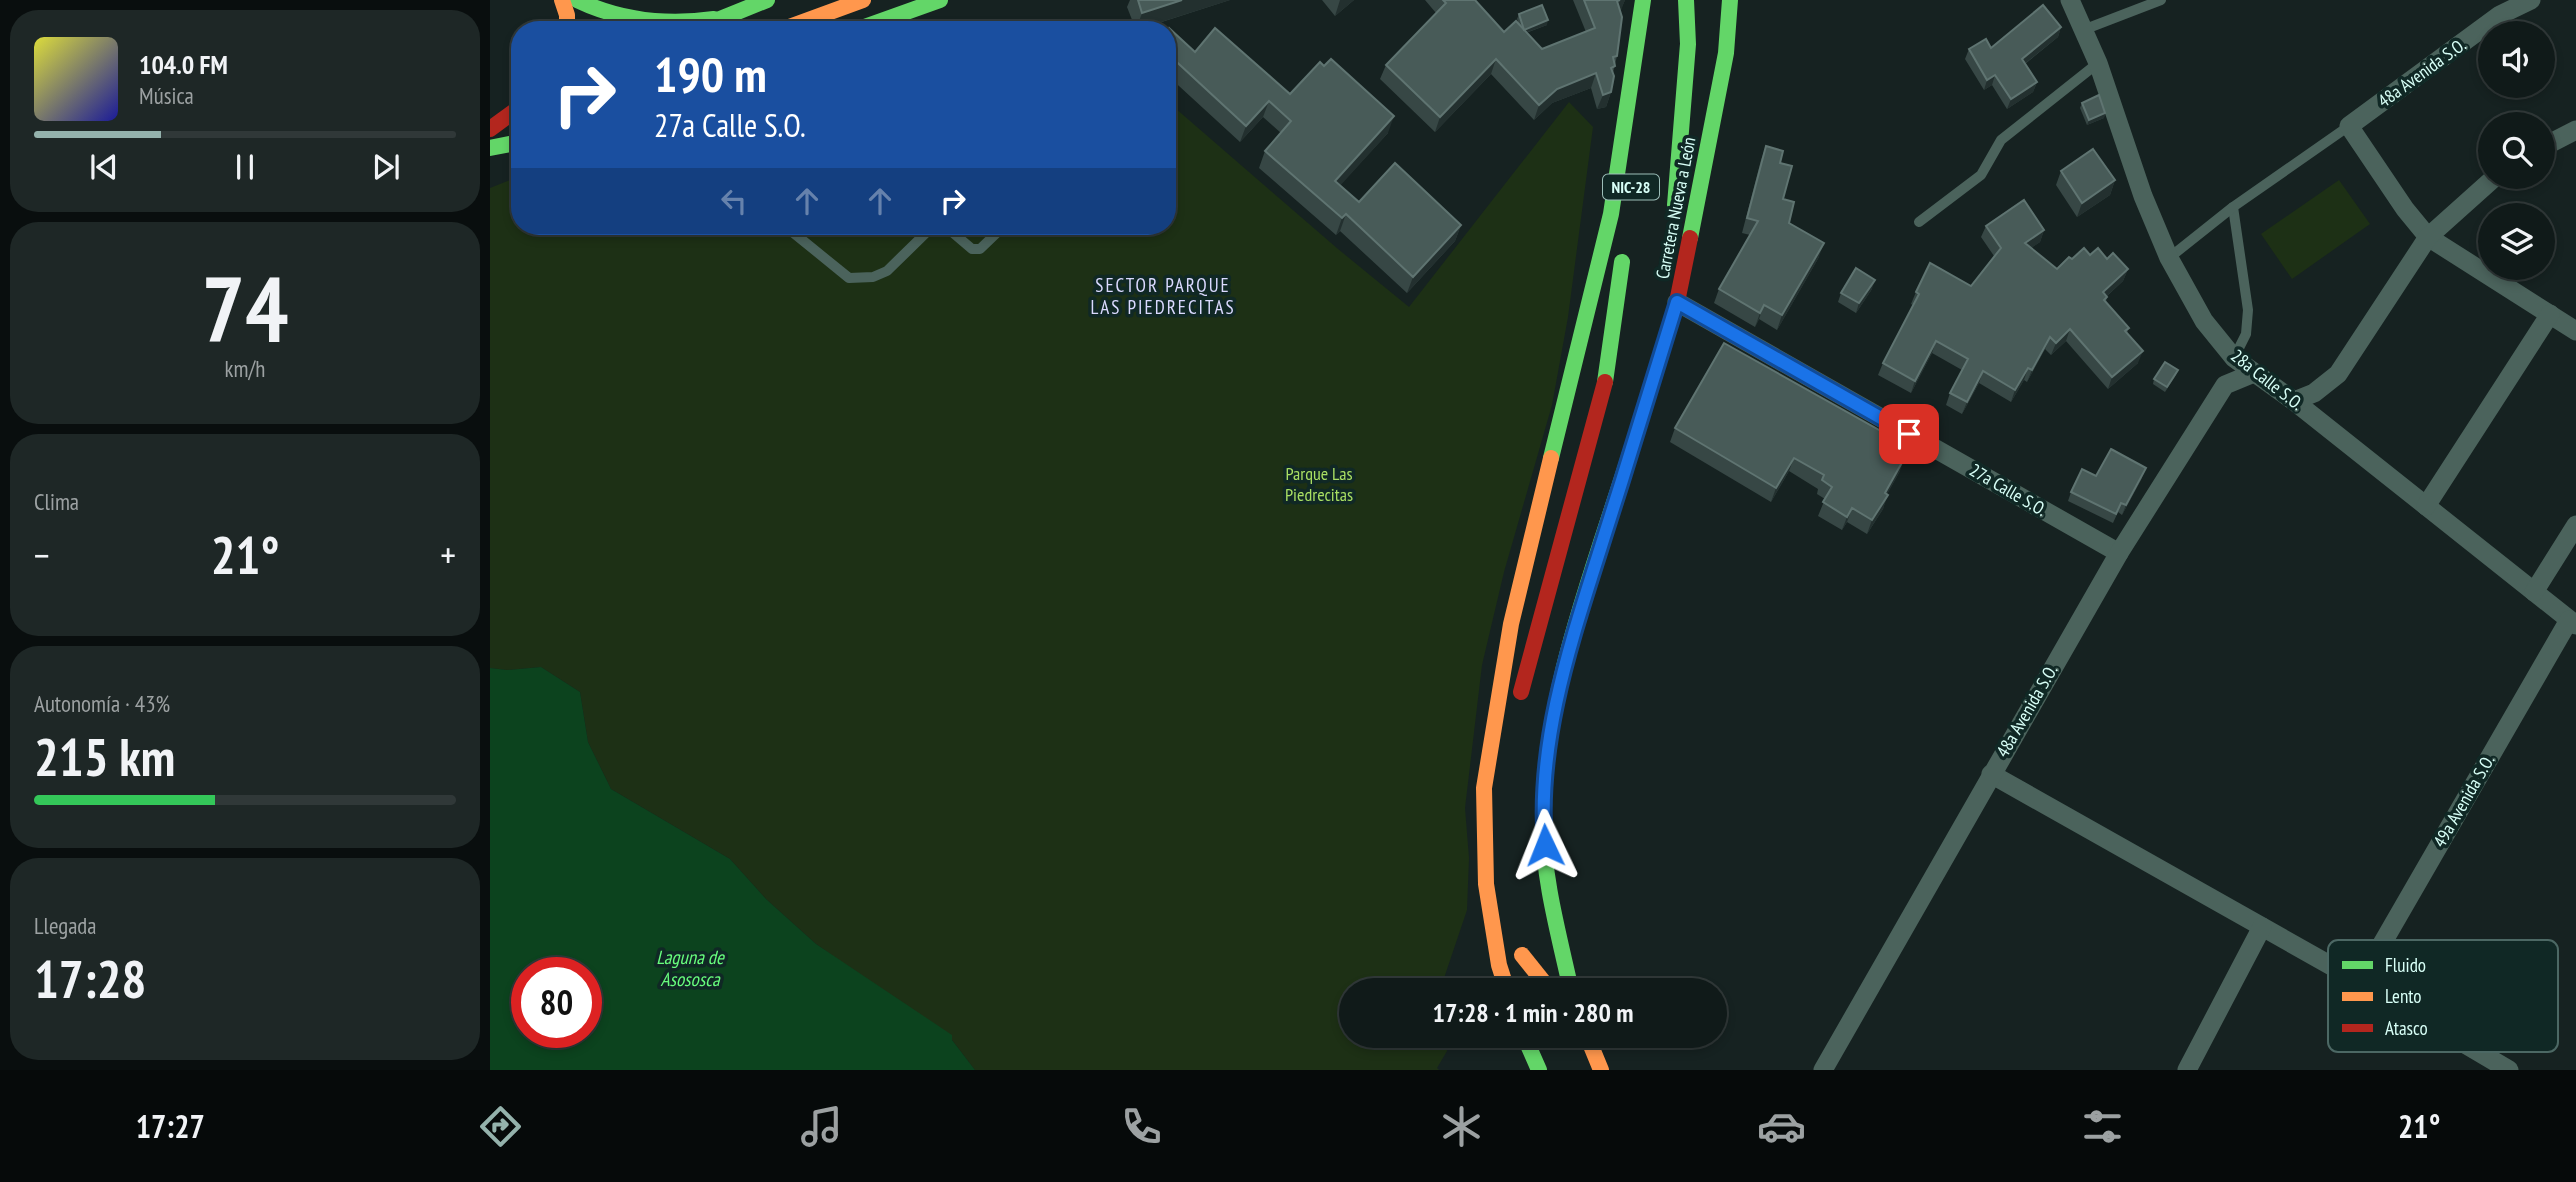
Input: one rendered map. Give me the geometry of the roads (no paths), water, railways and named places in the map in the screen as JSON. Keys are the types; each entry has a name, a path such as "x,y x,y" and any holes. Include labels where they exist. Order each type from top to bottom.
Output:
{"main road":[{"path":"562,0 567,21"},
{"path":"577,0 621,18 641,21"},
{"path":"714,21 767,0"},
{"path":"806,21 863,0"},
{"path":"881,21 940,0"},
{"path":"1503,978 1486,884 1484,788 1511,624 1611,214 1643,0"},
{"name":"NIC-28","path":"1630,195 1651,0"},
{"path":"1673,217 1687,56 1686,0"},
{"name":"Carretera Nueva a León","path":"1568,978 1548,886 1543,824 1546,762 1556,702 1572,640 1677,302 1726,53 1730,0"},
{"path":"700,21 723,17"},
{"path":"490,129 511,114"},
{"path":"490,141 511,133"},
{"path":"490,148 511,144"},
{"path":"1517,713 1548,589 1608,373 1623,250"},
{"path":"1572,640 1634,386"},
{"path":"1529,978 1521,948 1542,978"},
{"path":"1529,1048 1539,1070"},
{"path":"1592,1048 1601,1070"}],"street":[{"name":"28a Calle S.O.","path":"2070,0 2098,63 2143,196 2169,257 2204,321 2234,358 2294,401 2573,622"},
{"name":"48a Avenida S.O.","path":"2349,126 2500,15 2531,0"},
{"path":"2349,126 2406,209 2428,236 2576,331"},
{"path":"2555,141 2576,130"},
{"path":"2294,401 2314,393 2338,374 2428,236 2481,189"},
{"name":"27a Calle S.O.","path":"1677,302 2119,553"},
{"path":"2426,506 2550,314"},
{"name":"48a Avenida S.O.","path":"1823,1070 2119,553 2225,385 2254,373"},
{"path":"2535,592 2576,524"},
{"name":"49a Avenida S.O.","path":"2385,940 2573,622"},
{"path":"1991,774 2328,964"},
{"path":"2187,1070 2262,927"},
{"path":"2479,1052 2509,1070"}],"lane":[{"path":"2083,30 2161,0"},
{"path":"1919,222 1981,175 2001,140 2098,63"},
{"path":"2169,257 2233,207 2349,126"},
{"path":"2233,207 2248,310 2246,334 2234,358"},
{"path":"796,235 849,278 873,277 887,271 924,235"},
{"path":"956,235 972,249 980,249 995,235"}],"water":[{"name":"Laguna de Asososca","path":"541,667 580,692 588,742 611,789 730,859 766,899 816,944 952,1035 952,1040 975,1070 490,1070 490,668 507,670"}],"district":[{"name":"SECTOR PARQUE LAS PIEDRECITAS","path":"1163,296"}],"park label":[{"name":"Parque Las Piedrecitas","path":"1319,484"}]}
